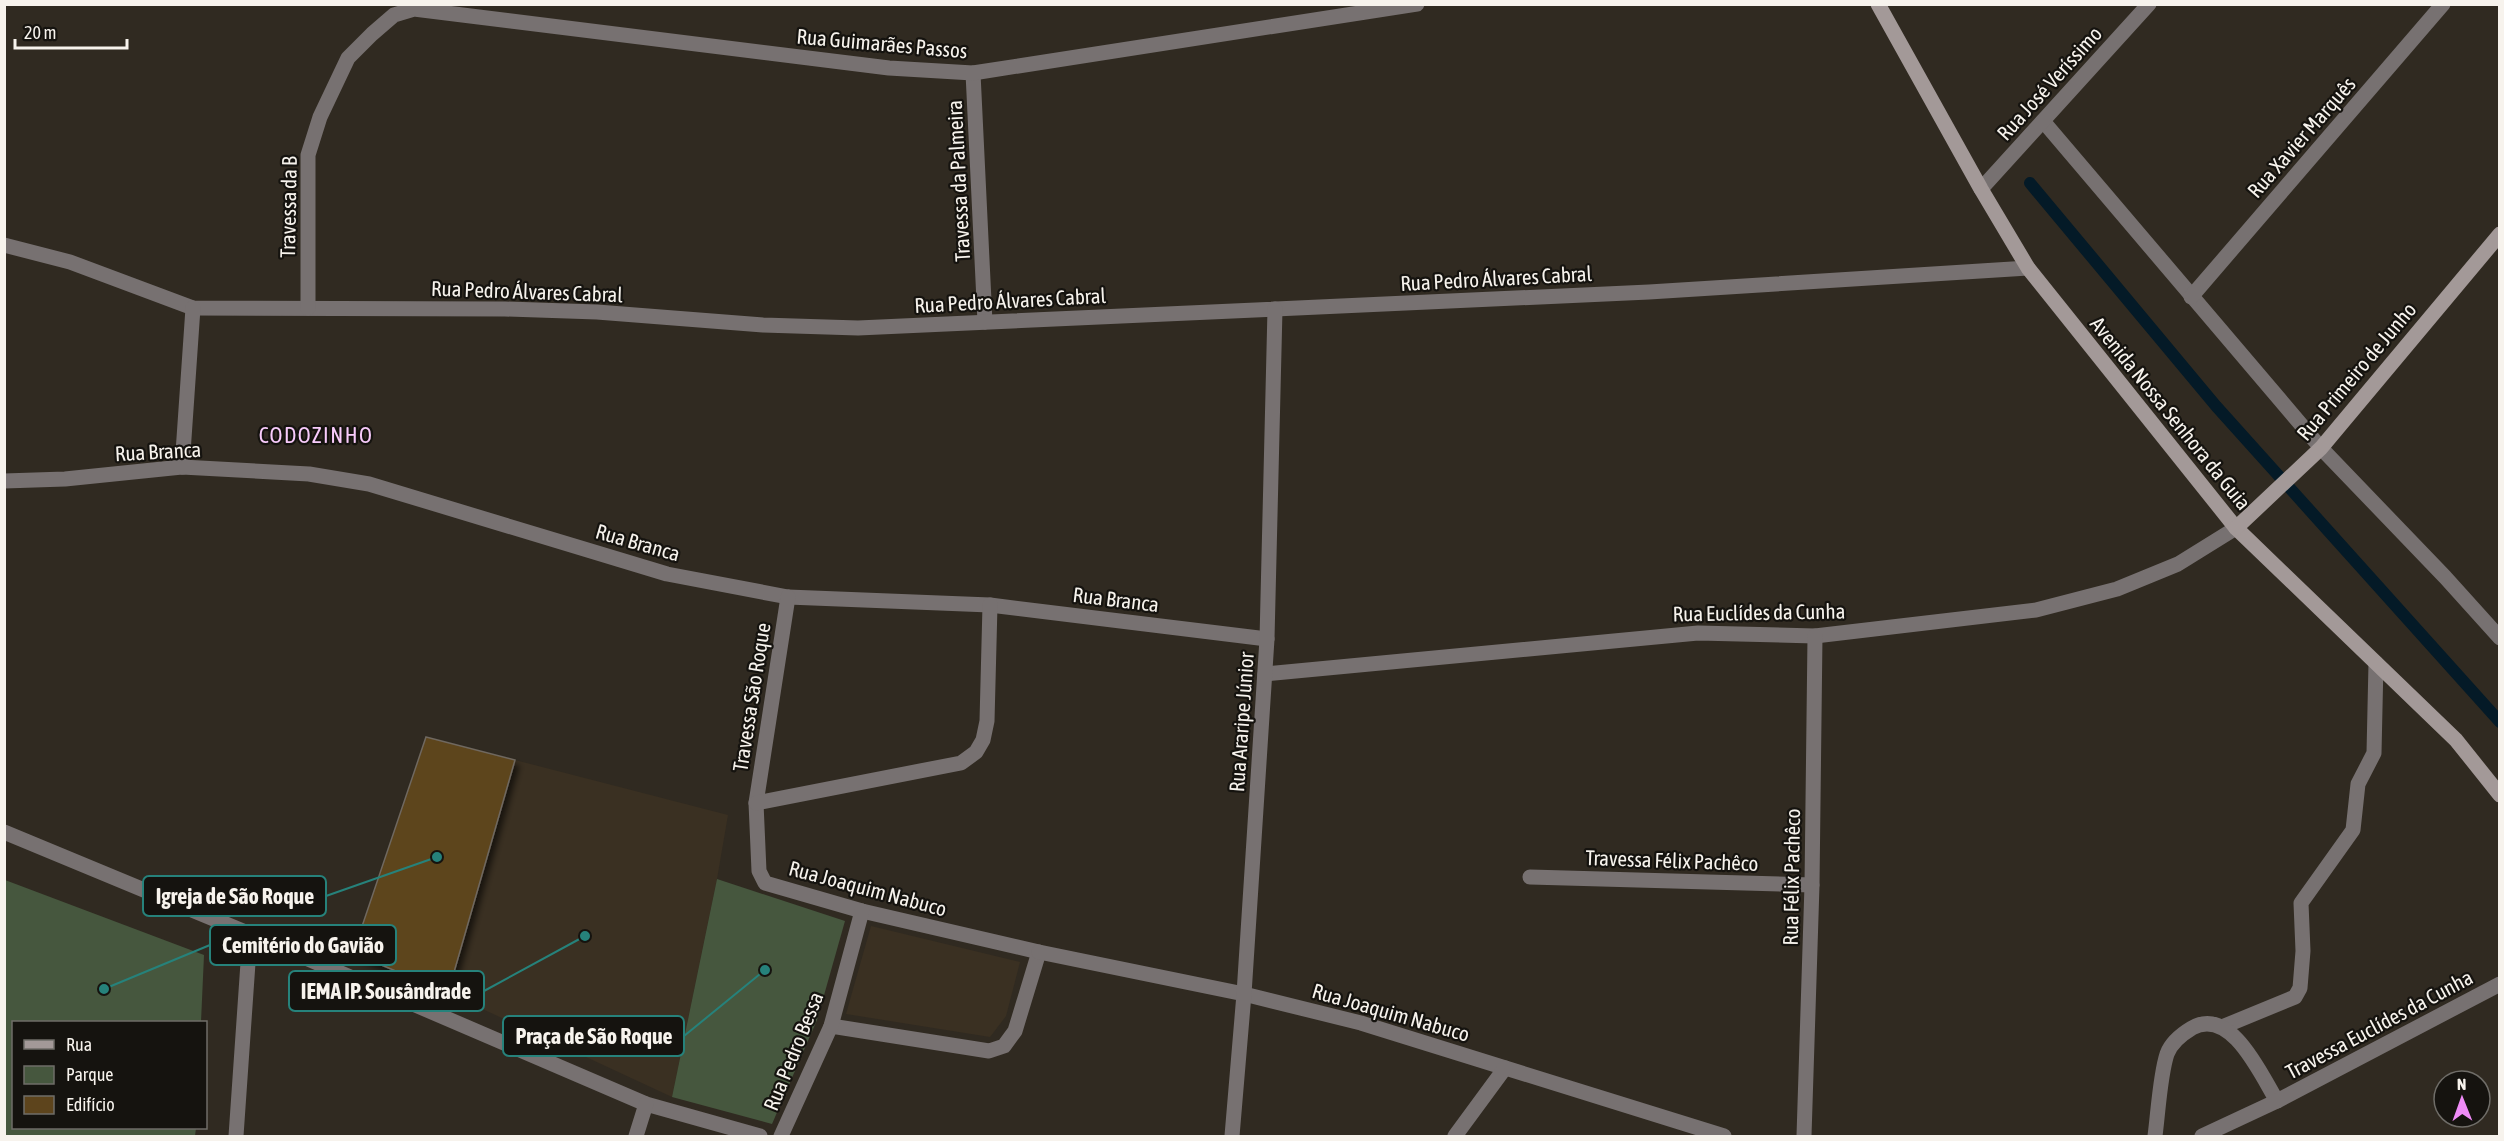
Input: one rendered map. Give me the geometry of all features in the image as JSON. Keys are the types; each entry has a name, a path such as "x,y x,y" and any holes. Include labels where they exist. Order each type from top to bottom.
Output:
{"street":[{"name":"Rua Guimarães Passos","path":"414,7 889,68 973,73 1417,4"},
{"name":"Avenida Nossa Senhora da Guia","path":"1878,4 1981,189 2028,268 2236,528 2456,740 2499,795"},
{"name":"Rua José Veríssimo","path":"1981,189 2149,4"},
{"name":"Rua Xavier Marquês","path":"2191,297 2443,4"},
{"name":"Travessa da B","path":"308,308 308,155 320,117 348,58 394,15 414,7"},
{"name":"Travessa da Palmeira","path":"973,73 985,322"},
{"path":"2043,121 2321,448 2445,577 2499,638"},
{"name":"Rua Primeiro de Junho","path":"2236,528 2321,448 2499,234"},
{"name":"Rua Pedro Álvares Cabral","path":"4,245 70,262 193,308 517,309 597,312 763,325 858,328 1649,292 2028,268"},
{"path":"182,467 193,308"},
{"name":"Rua Araripe Júnior","path":"1232,1137 1244,994 1267,639 1275,309"},
{"name":"Rua Branca","path":"4,481 65,479 182,467 309,474 369,484 667,574 788,597 990,605 1267,639"},
{"name":"Rua Euclídes da Cunha","path":"1265,674 1698,633 1815,636 2036,610 2127,585 2178,564 2236,528"},
{"name":"Travessa São Roque","path":"756,803 788,597"},
{"path":"756,803 961,763 976,752 983,740 987,721 990,605"},
{"name":"Rua Félix Pachêco","path":"1804,1137 1812,885 1815,636"},
{"path":"2155,1137 2167,1053 2180,1035 2198,1025 2222,1027 2295,997 2300,988 2303,951 2301,903 2353,830 2358,784 2374,753 2376,663"},
{"name":"Rua Joaquim Nabuco","path":"756,803 759,871 765,883 862,911 1040,952 1244,994 1361,1023 1724,1137"},
{"path":"4,832 250,934 646,1104 760,1137"},
{"name":"Travessa Félix Pachêco","path":"1530,877 1812,885"},
{"name":"Rua Pedro Bessa","path":"781,1137 831,1026 862,911"},
{"path":"236,1137 250,934"},
{"path":"831,1026 989,1051 1004,1046 1015,1031 1040,952"},
{"name":"Travessa Euclídes da Cunha","path":"2202,1137 2277,1101 2499,984"},
{"name":"Travessa Euclídes da Cunha","path":"2222,1027 2236,1036 2277,1101"},
{"path":"1455,1137 1505,1068"},
{"path":"636,1137 646,1104"}],"shaded area":[{"path":"515,760 728,815 672,1097 448,993"},
{"path":"871,926 1020,962 1006,1016 990,1037 846,1014"}],"green space":[{"path":"717,879 845,921 817,1020 772,1124 672,1097"},
{"path":"5,880 204,955 201,1021 12,1021 12,1129 196,1129 195,1136 5,1136"}],"building":[{"path":"426,737 515,760 448,993 353,953"}],"waterway":[{"path":"2030,183 2216,406 2500,722"}],"place":[{"name":"Igreja de São Roque","path":"437,857"},
{"name":"IEMA IP. Sousândrade","path":"585,936"},
{"name":"Praça de São Roque","path":"765,970"},
{"name":"Cemitério do Gavião","path":"104,989"}],"district":[{"name":"CODOZINHO","path":"316,435"}]}
